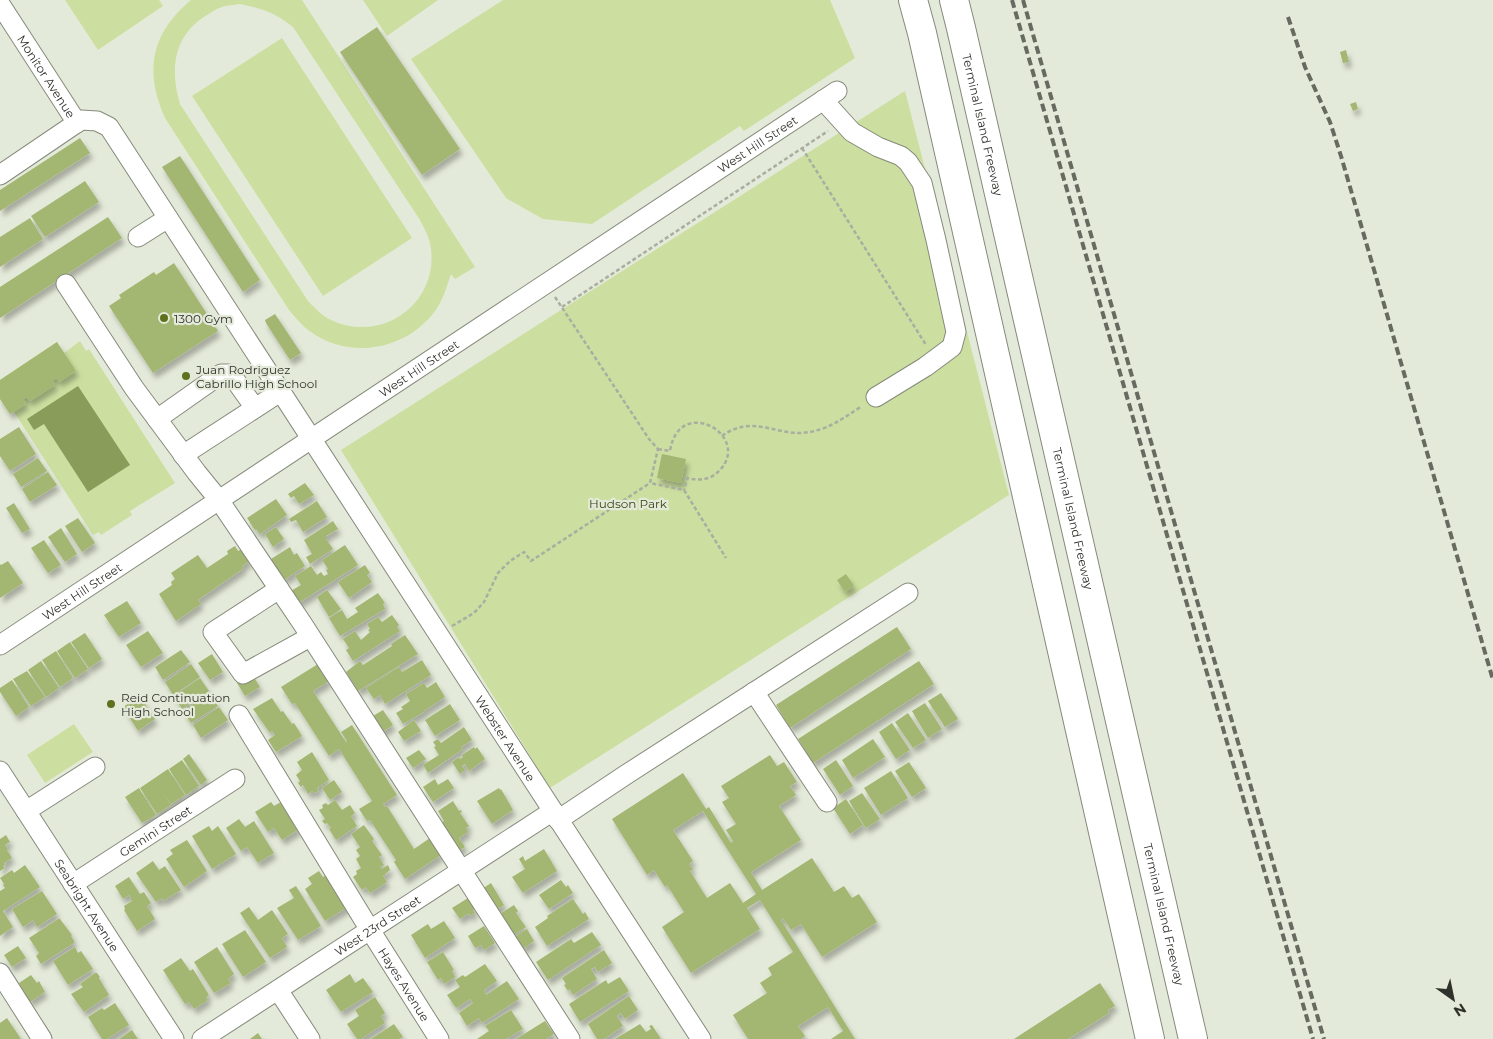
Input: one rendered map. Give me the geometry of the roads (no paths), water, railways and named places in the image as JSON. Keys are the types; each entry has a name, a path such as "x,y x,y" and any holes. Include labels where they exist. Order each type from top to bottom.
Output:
{"highway":[{"path":"913,0 1150,1039"},
{"name":"Terminal Island Freeway","path":"954,0 1193,1039"}],"street":[{"name":"Monitor Avenue","path":"0,4 77,123"},
{"name":"West Hill Street","path":"0,645 830,95 842,121 852,132 878,147 901,156 908,162 922,183 956,332 952,347 876,397"},
{"name":"Webster Avenue","path":"77,123 81,120 97,120 109,127 701,1039"},
{"path":"0,174 77,123"},
{"path":"138,238 168,218"},
{"path":"66,284 134,388 219,500 279,589 570,1039"},
{"path":"156,419 222,374 228,374 233,377 255,408"},
{"path":"183,455 280,392"},
{"path":"279,589 213,632 243,674 310,637"},
{"name":"West 23rd Street","path":"202,1039 461,870 555,815 754,692 908,593"},
{"path":"754,692 827,802"},
{"name":"Hayes Avenue","path":"239,715 439,1039"},
{"path":"26,811 95,766"},
{"name":"Seabright Avenue","path":"0,771 174,1039"},
{"name":"Gemini Street","path":"73,884 236,779"},
{"path":"0,972 42,1039"},
{"path":"278,990 310,1039"}],"railway":[{"path":"1012,0 1313,1039"},
{"path":"1023,0 1324,1039"},
{"path":"1288,17 1305,67 1330,122 1341,156 1493,680"}],"place":[{"name":"1300 Gym","path":"164,318"},
{"name":"Juan Rodriguez Cabrillo High School","path":"186,376"},
{"name":"Reid Continuation High School","path":"111,704"}],"park label":[{"name":"Hudson Park","path":"628,503"}]}
